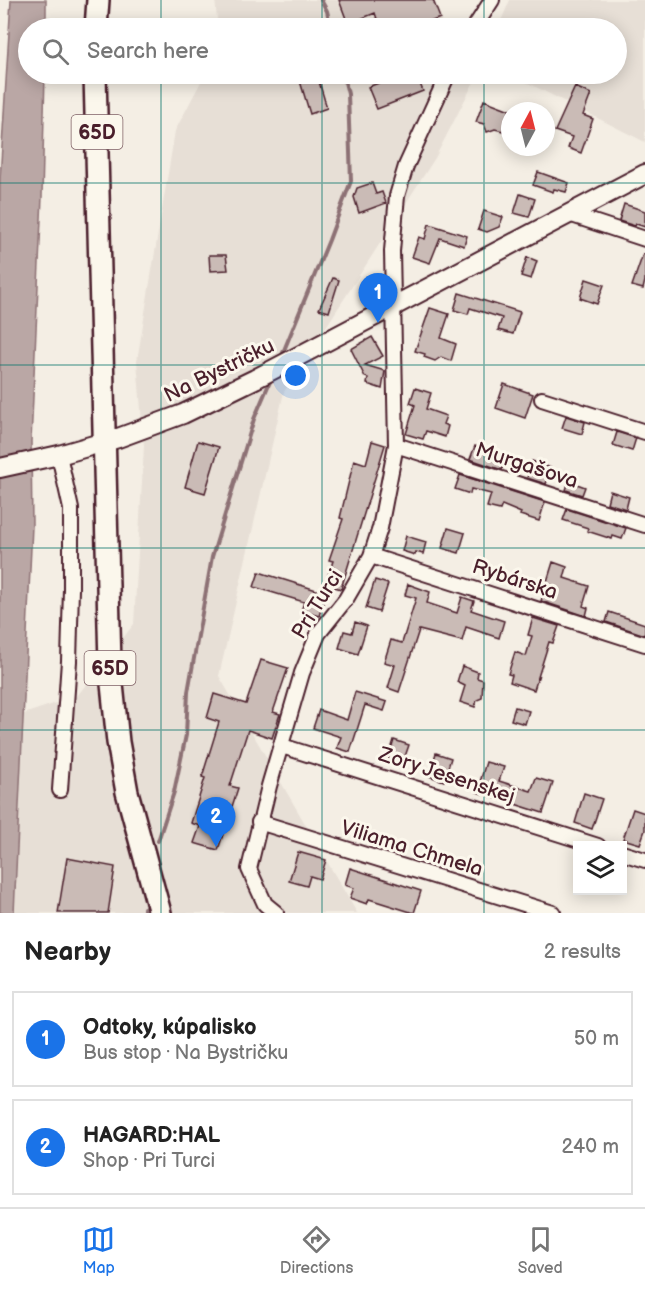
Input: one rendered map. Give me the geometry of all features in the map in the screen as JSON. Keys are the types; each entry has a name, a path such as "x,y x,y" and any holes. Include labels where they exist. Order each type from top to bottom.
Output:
{"main road":[{"path":"97,18 98,0"},
{"name":"65D","path":"95,84 105,442 107,614 115,713 128,792 160,913"}],"street":[{"path":"480,18 492,0"},
{"path":"392,307 393,233 399,188 406,166 443,84"},
{"name":"Na Bystričku","path":"0,468 53,457 105,442 183,414 255,379 645,174"},
{"path":"569,214 645,239"},
{"name":"Pri Turci","path":"268,910 249,869 259,822 302,673 318,634 346,599 371,556 380,528 396,445 392,307"},
{"path":"542,399 645,432"},
{"name":"Murgašova","path":"396,445 645,525"},
{"path":"53,457 71,509 69,661 60,790"},
{"name":"Rybárska","path":"371,556 645,644"},
{"name":"Zory Jesenskej","path":"282,746 582,841"},
{"name":"Viliama Chmela","path":"259,822 553,913"},
{"path":"627,855 645,860"}],"shaded area":[{"path":"11,0 46,0 46,18 18,18 18,84 45,84 31,441 32,526 14,913 0,913 0,179"},
{"path":"215,0 433,0 440,18 217,18"},
{"path":"510,0 645,0 645,142 530,84 627,84 627,18 502,18"},
{"path":"200,84 473,84 435,158 284,392 219,676 357,913 0,913 0,722 77,696 134,624 144,446 137,361 175,131"}],"building":[{"path":"339,0 433,0 440,18 377,18 375,13 363,18 346,18"},
{"path":"301,84 320,84 327,108 310,114"},
{"path":"376,84 420,84 423,91 377,109 368,87"},
{"path":"575,87 591,94 583,115 593,119 581,153 568,148 572,137 555,131"},
{"path":"484,100 501,107 501,130 495,129 487,132 484,124 476,122"},
{"path":"538,172 569,183 566,192 554,189 553,192 533,185"},
{"path":"372,183 376,194 382,192 386,203 359,213 354,197 357,188"},
{"path":"520,194 535,199 529,217 514,213"},
{"path":"624,204 645,211 645,227 619,221"},
{"path":"484,211 503,217 499,227 487,232 478,229"},
{"path":"429,224 467,236 464,246 440,238 430,263 412,257 419,237 425,239"},
{"path":"643,254 645,255 645,281 643,289 632,286"},
{"path":"209,255 226,255 228,270 210,271"},
{"path":"527,257 537,261 531,279 521,276"},
{"path":"333,278 339,280 329,312 319,309"},
{"path":"586,279 604,285 597,304 580,298"},
{"path":"459,293 520,312 513,334 498,330 502,318 470,308 468,314 454,310"},
{"path":"430,308 449,314 441,338 456,344 451,361 441,357 435,361 415,351"},
{"path":"372,337 383,356 365,365 385,371 382,389 367,384 368,378 365,377 351,349"},
{"path":"504,384 533,394 525,418 496,408"},
{"path":"415,388 431,393 426,409 446,416 443,424 448,426 445,437 426,431 423,439 406,434 415,405 410,403"},
{"path":"566,416 585,422 582,434 562,428"},
{"path":"617,432 636,438 632,451 613,445"},
{"path":"198,441 219,447 205,493 185,487"},
{"path":"372,441 385,445 341,589 325,584 333,561 329,560 343,519 340,518 354,460 366,464"},
{"path":"475,446 506,456 502,470 470,459"},
{"path":"532,461 551,468 546,484 527,478"},
{"path":"460,475 545,502 539,521 520,515 521,513 502,505 500,510 487,507 491,494 471,489 470,494 455,489"},
{"path":"569,481 585,487 582,495 566,490"},
{"path":"610,491 629,497 626,509 607,503"},
{"path":"567,509 626,528 622,539 613,536 612,539 587,531 588,528 563,520"},
{"path":"448,528 465,533 459,553 442,548"},
{"path":"406,536 426,542 423,554 416,552 415,555 402,551"},
{"path":"553,562 567,567 564,578 589,586 583,606 588,608 586,616 541,601"},
{"path":"259,572 326,593 319,616 301,611 304,602 254,587"},
{"path":"375,580 388,584 379,612 366,608"},
{"path":"408,584 430,592 427,603 457,613 462,597 474,601 471,610 504,621 499,638 466,627 462,641 419,630 399,692 388,688 395,665 384,662 391,640 402,643 416,598 405,595"},
{"path":"609,612 645,624 645,635 606,622"},
{"path":"533,618 559,626 553,643 549,642 534,690 510,682 512,675 508,674 515,652 526,656 532,636 528,635"},
{"path":"355,622 367,626 358,654 339,648 344,631 352,633"},
{"path":"261,660 288,668 273,712 280,714 272,738 248,730 230,786 238,788 218,850 194,843 200,826 191,823 219,722 207,718 214,694 246,704"},
{"path":"462,666 478,672 477,678 483,680 482,698 477,700 475,707 460,702 465,686 457,682"},
{"path":"355,692 387,702 384,711 365,705 350,752 337,748 341,737 313,728 319,710 347,720"},
{"path":"515,707 529,711 525,724 511,720"},
{"path":"394,740 409,745 401,768 387,763"},
{"path":"436,753 451,758 444,781 429,776"},
{"path":"486,762 504,767 499,781 531,791 536,778 553,783 543,813 477,792"},
{"path":"584,793 602,799 592,829 575,823"},
{"path":"633,809 645,813 645,830 640,844 623,839"},
{"path":"298,852 326,860 320,879 310,876 307,886 289,881"},
{"path":"67,858 115,867 108,913 58,913"},
{"path":"350,868 421,891 414,913 369,899 367,904 350,898 354,888 345,885"}],"waterway":[{"path":"321,0 329,18"},
{"path":"280,360 351,181 348,94 346,84"},
{"path":"158,841 174,792 186,735 188,692 212,557 254,419 272,377"},
{"path":"144,908 144,913"}],"place":[{"name":"Odtoky, kúpalisko","path":"378,323"},
{"name":"HAGARD:HAL","path":"216,847"}]}
